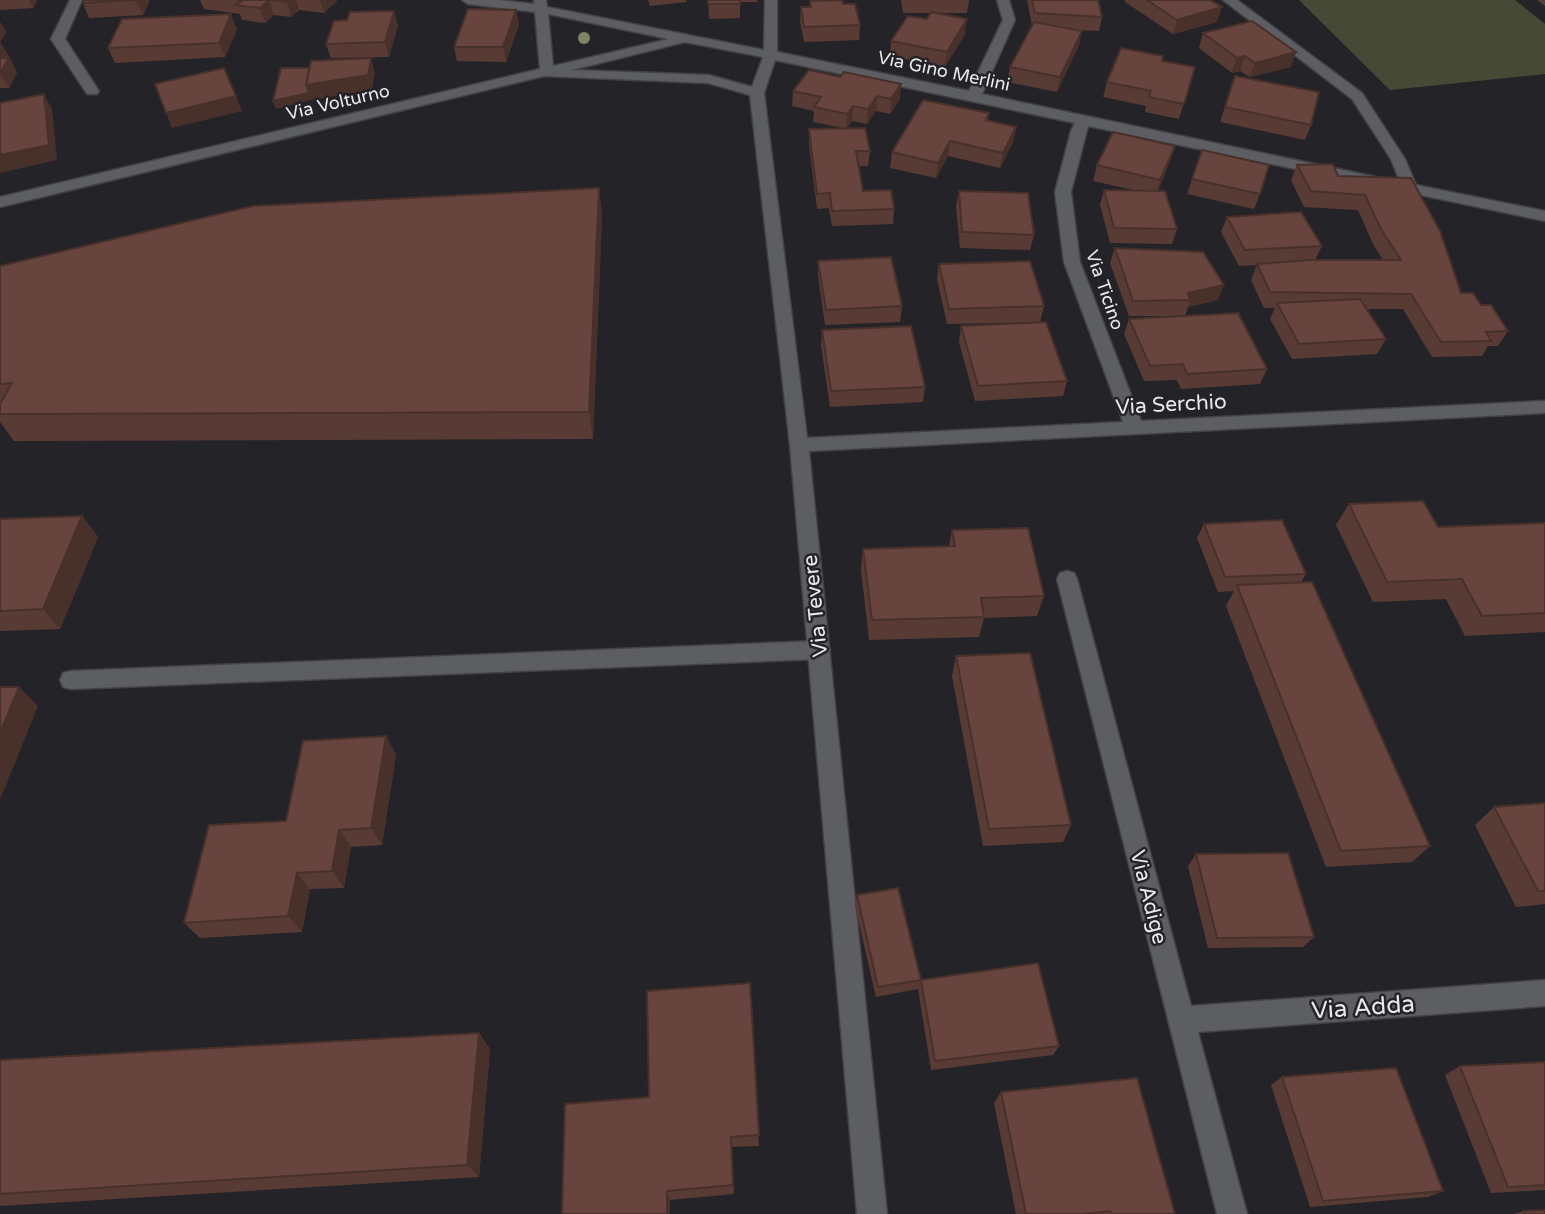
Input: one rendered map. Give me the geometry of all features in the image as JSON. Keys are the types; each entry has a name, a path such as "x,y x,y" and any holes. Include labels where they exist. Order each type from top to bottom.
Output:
{"street":[{"path":"76,0 58,39 92,91"},
{"name":"Via Gino Merlini","path":"468,0 540,4 685,39 974,96 1545,216"},
{"name":"Via Tevere","path":"771,0 771,55 757,93 799,445 872,1214"},
{"path":"974,96 1009,20 1003,0"},
{"path":"1230,0 1357,96 1398,159 1410,188"},
{"path":"540,4 548,73 709,79 757,93"},
{"name":"Via Volturno","path":"0,201 685,39"},
{"name":"Via Ticino","path":"1084,121 1078,131 1063,192 1072,262 1135,429"},
{"name":"Via Serchio","path":"799,445 1545,407"},
{"name":"Via Adige","path":"1068,579 1232,1214"},
{"path":"71,680 819,650"},
{"name":"Via Adda","path":"1181,1020 1545,993"}],"green space":[{"path":"1299,0 1515,0 1545,24 1545,74 1390,90"}],"building":[{"path":"84,0 136,0 83,3"},
{"path":"237,0 269,0 260,8 236,5 242,1"},
{"path":"708,0 740,0 740,4 708,4"},
{"path":"842,0 843,4 855,4 860,25 804,27 801,7 811,7 810,1"},
{"path":"1032,0 1098,0 1102,17 1035,13"},
{"path":"1147,0 1210,0 1222,7 1177,20"},
{"path":"468,9 516,10 503,47 454,47"},
{"path":"394,11 385,42 326,44 334,21 347,20 350,12"},
{"path":"931,12 967,19 947,52 891,41 908,16 927,19"},
{"path":"231,14 219,43 108,48 122,19"},
{"path":"1252,21 1296,52 1255,63 1245,56 1237,58 1203,33"},
{"path":"1034,22 1082,31 1060,77 1010,67"},
{"path":"1121,48 1163,56 1162,61 1195,67 1184,104 1149,97 1151,91 1107,82"},
{"path":"0,58 9,58 0,73"},
{"path":"371,58 368,75 306,85 311,61"},
{"path":"224,68 236,96 166,113 155,84"},
{"path":"281,68 309,68 306,85 309,93 273,101"},
{"path":"809,70 840,77 844,72 901,84 891,99 877,96 868,109 853,106 847,114 814,107 821,97 793,91"},
{"path":"1235,76 1319,92 1311,125 1225,107"},
{"path":"44,94 49,145 0,155 0,103"},
{"path":"923,100 989,113 986,120 1016,127 1003,153 950,141 938,163 892,152"},
{"path":"865,128 870,151 856,151 863,191 891,190 894,209 832,211 830,193 817,194 809,129"},
{"path":"1113,132 1175,146 1160,180 1097,165"},
{"path":"1202,150 1269,165 1260,194 1192,179"},
{"path":"1333,164 1338,176 1411,178 1440,231 1461,293 1473,293 1481,305 1491,305 1508,331 1486,332 1491,341 1441,342 1411,294 1270,292 1257,264 1311,260 1401,260 1381,229 1365,195 1311,191 1297,165"},
{"path":"599,188 589,412 0,414 0,404 12,383 0,384 0,266 253,206"},
{"path":"1104,190 1165,191 1177,229 1114,228"},
{"path":"959,191 1028,193 1034,235 962,232"},
{"path":"1301,212 1322,246 1245,250 1227,217"},
{"path":"1115,248 1203,252 1224,285 1188,293 1190,300 1133,301"},
{"path":"891,257 902,306 826,310 818,261"},
{"path":"1030,261 1044,306 949,309 939,264"},
{"path":"1360,299 1386,339 1299,344 1277,303"},
{"path":"1238,313 1267,369 1187,374 1183,364 1150,366 1129,319"},
{"path":"1046,322 1067,381 978,386 961,326"},
{"path":"911,326 925,387 831,391 822,330"},
{"path":"1423,501 1438,527 1545,523 1545,613 1482,616 1462,579 1387,582 1349,504"},
{"path":"82,516 43,609 0,611 0,519"},
{"path":"1282,520 1306,574 1225,577 1204,524"},
{"path":"1028,528 1044,596 981,598 984,617 872,620 863,549 955,546 952,530"},
{"path":"1312,582 1430,846 1341,851 1237,585"},
{"path":"1030,653 1071,825 989,829 956,656"},
{"path":"0,687 19,687 0,733"},
{"path":"386,736 371,828 339,830 332,871 297,873 288,916 184,923 209,825 286,821 303,741"},
{"path":"1545,803 1545,891 1538,891 1494,807"},
{"path":"1288,853 1314,937 1217,938 1196,854"},
{"path":"898,888 921,980 878,987 857,895"},
{"path":"1038,963 1059,1046 935,1061 921,980"},
{"path":"750,983 759,1135 731,1137 733,1185 667,1191 667,1214 562,1214 565,1104 649,1097 647,991"},
{"path":"479,1033 467,1165 0,1194 0,1060"},
{"path":"1545,1062 1545,1185 1508,1187 1460,1066"},
{"path":"1396,1068 1443,1191 1323,1201 1282,1077"},
{"path":"1137,1078 1175,1214 1111,1214 1110,1211 1026,1214 1001,1092"},
{"path":"1545,1210 1545,1214 1525,1214 1524,1211"}]}
